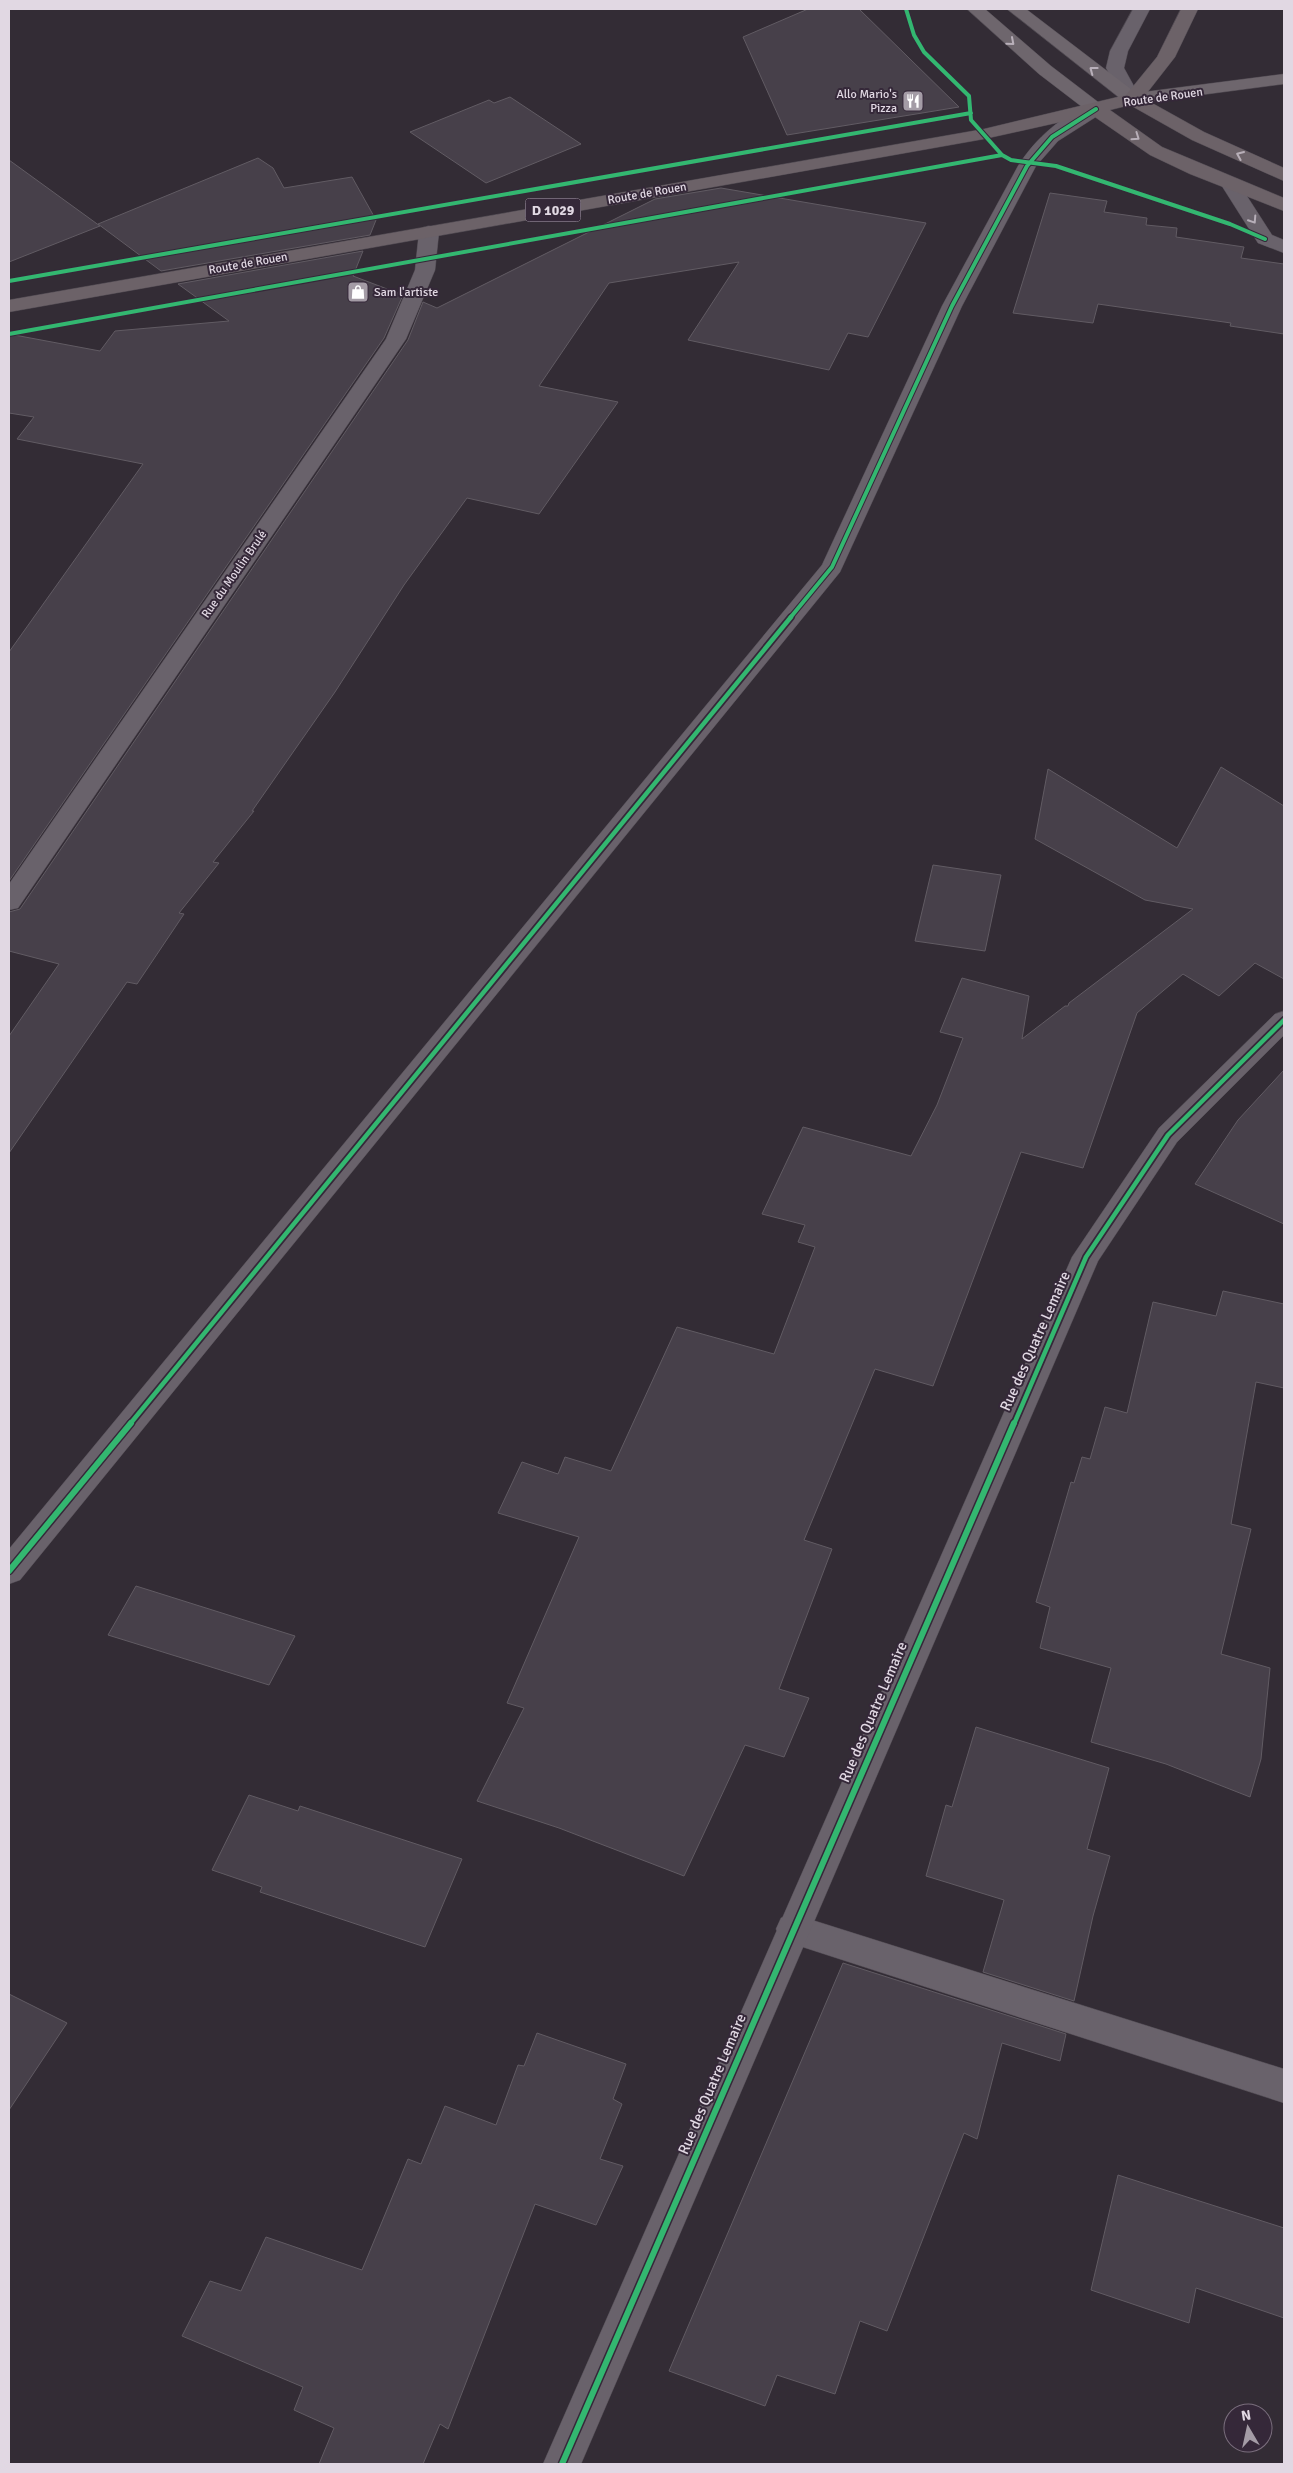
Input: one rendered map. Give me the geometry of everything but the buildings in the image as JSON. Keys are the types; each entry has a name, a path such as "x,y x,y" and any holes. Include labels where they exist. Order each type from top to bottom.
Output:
{"main road":[{"path":"976,9 1045,70 1096,109 1156,150 1229,183 1284,205"},
{"path":"1015,9 1132,99 1198,136 1284,175"},
{"path":"1132,99 1159,71 1190,9"},
{"name":"Route de Rouen","path":"9,306 984,134 1132,99 1284,80"}],"street":[{"path":"1132,99 1115,68 1119,52 1141,9"},
{"path":"9,1571 832,567 952,306 1021,179 1027,163 1055,132 1096,109"},
{"path":"1229,183 1265,239 1284,247"},
{"name":"Rue du Moulin Brulé","path":"9,902 396,339 425,270 429,232"},
{"name":"Rue des Quatre Lemaire","path":"562,2464 1086,1257 1168,1136 1284,1020"},
{"path":"793,1929 1284,2086"}],"cycle path":[{"path":"906,9 918,44 930,60 969,96 971,120 1002,155 1011,160 1056,166 1230,224 1265,239"},
{"path":"9,1571 832,567 952,306 1027,166 1034,155 1052,137 1096,109"},
{"path":"9,281 971,113"},
{"path":"9,334 1002,155"},
{"path":"562,2464 1086,1257 1168,1135 1284,1020"}],"place":[{"name":"Allo Mario's Pizza","path":"913,101"},
{"name":"Sam l'artiste","path":"358,292"}]}
